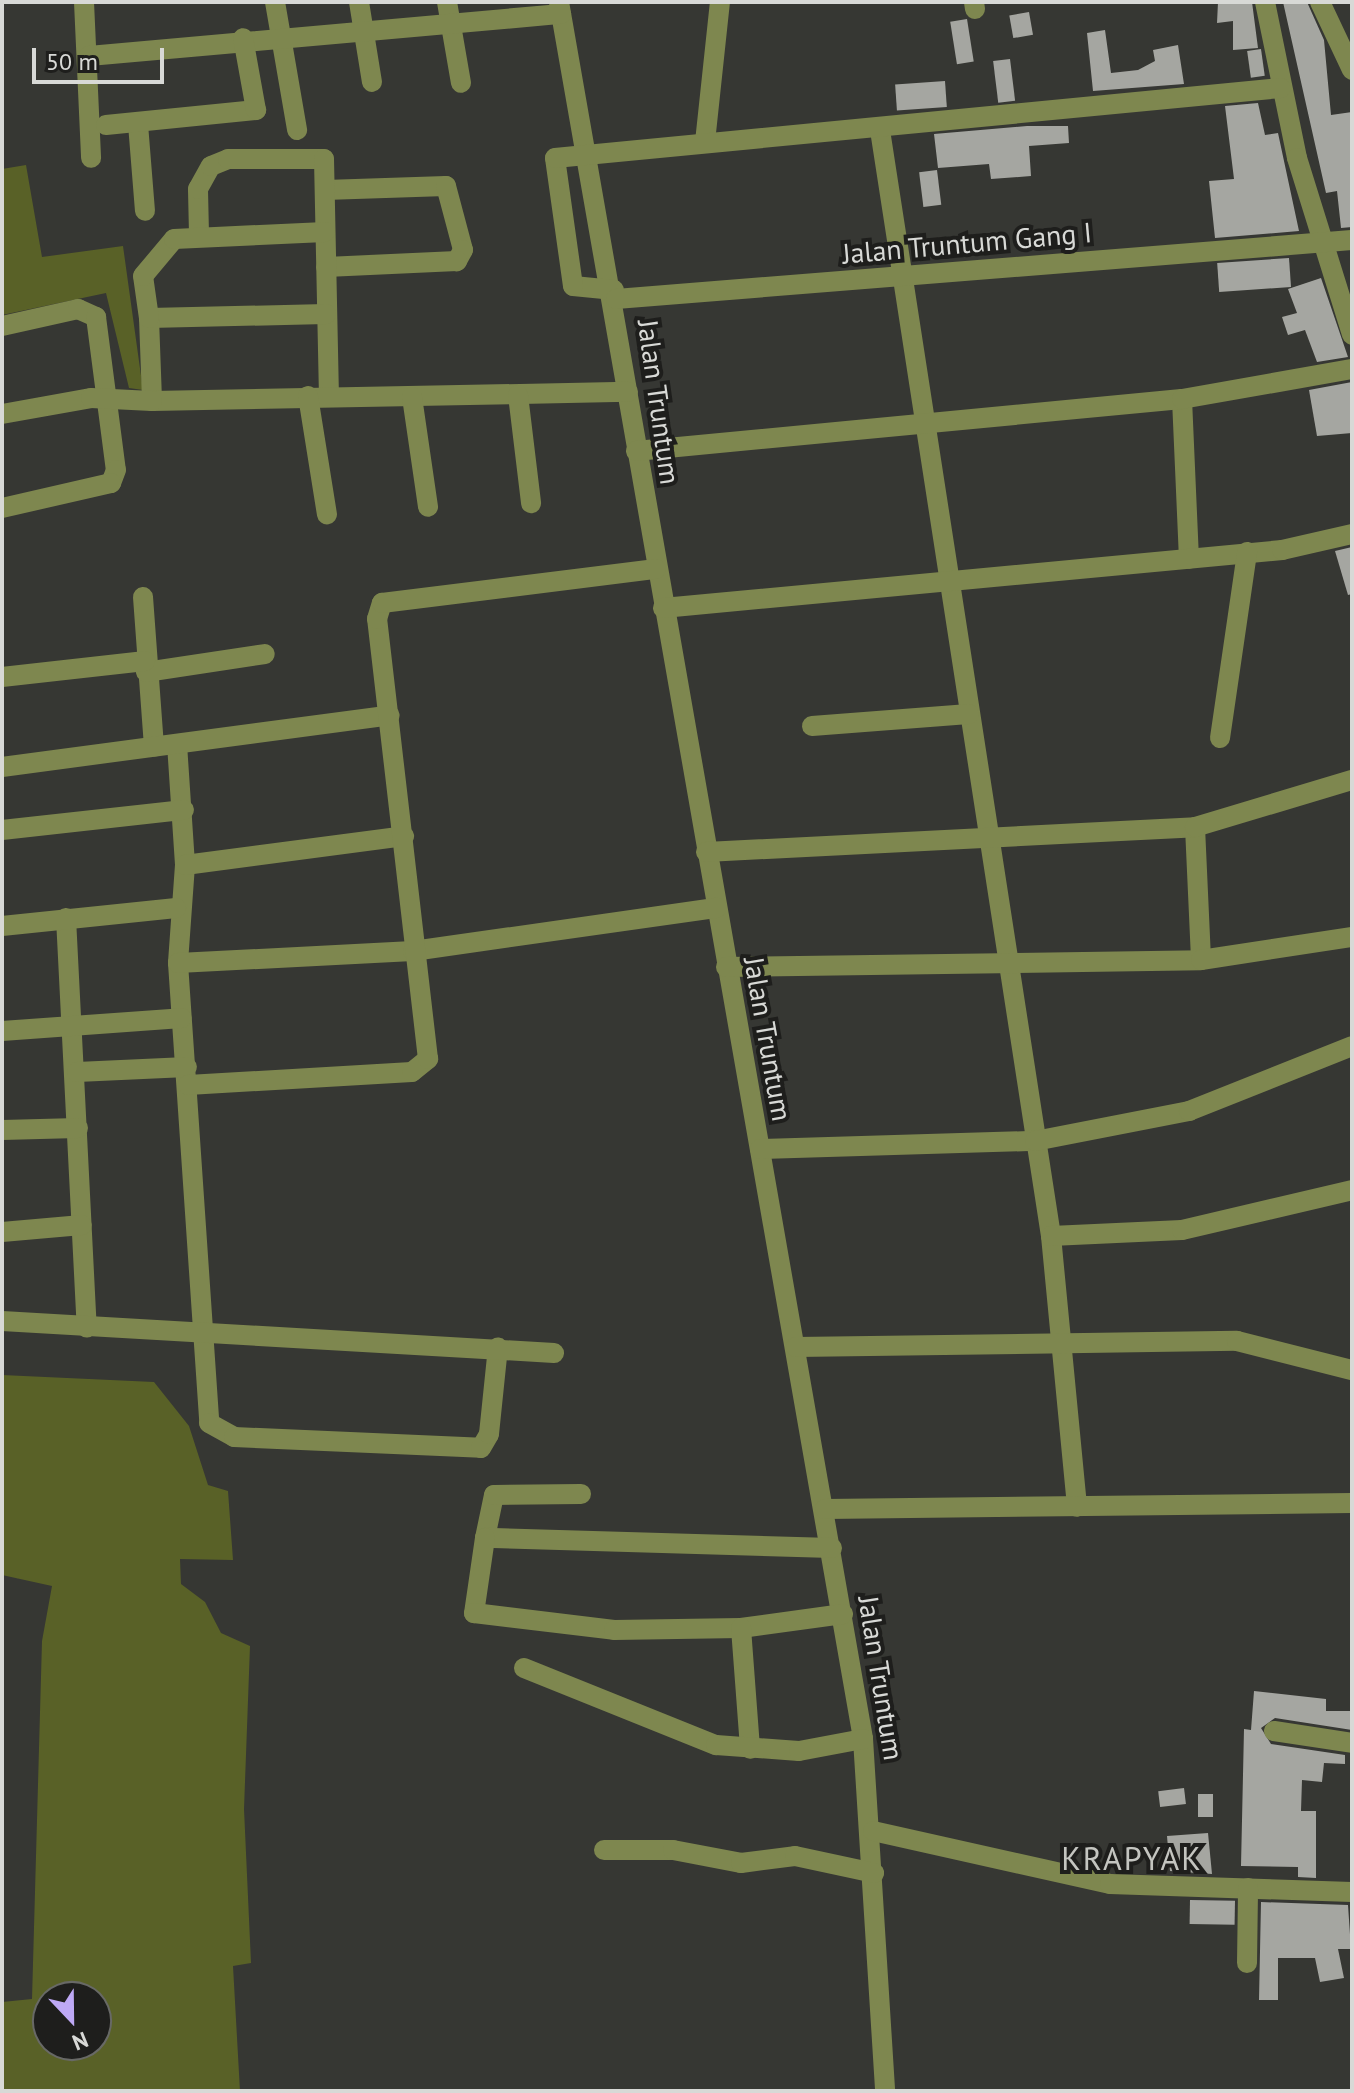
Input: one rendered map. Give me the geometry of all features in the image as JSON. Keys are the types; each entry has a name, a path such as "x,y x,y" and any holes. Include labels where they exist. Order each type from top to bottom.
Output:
{"street":[{"path":"84,2 89,56 91,158"},
{"path":"275,2 297,130"},
{"path":"359,2 372,82"},
{"path":"705,142 720,2"},
{"path":"1265,2 1281,88 1322,243 1352,335"},
{"path":"1320,2 1352,70"},
{"path":"89,56 280,34 364,32 449,12 560,8"},
{"name":"Jalan Truntum","path":"560,8 615,295 636,451 657,574 832,1548 863,1739 873,1831 885,2091"},
{"path":"449,12 461,83"},
{"path":"106,125 256,110 243,38"},
{"path":"586,153 880,130 1281,88"},
{"path":"138,124 145,211"},
{"path":"880,130 905,277 986,838 1051,1236 1077,1507"},
{"name":"Jalan Truntum Gang I","path":"586,153 552,161 569,275 581,290 615,295 905,277 1352,240"},
{"path":"199,234 198,189 220,161 318,155 325,190 329,394"},
{"path":"325,190 446,186 463,250 457,261 326,267"},
{"path":"152,401 148,264 174,239 199,234 325,232"},
{"path":"2,326 90,310 116,479 2,508"},
{"path":"149,318 326,314"},
{"path":"636,451 1182,399 1352,369"},
{"path":"2,414 104,398 152,401 329,394 412,397 628,392"},
{"path":"518,395 531,503"},
{"path":"308,396 327,514"},
{"path":"412,397 428,507"},
{"path":"1182,399 1189,559"},
{"path":"663,608 948,579 1189,559 1352,534"},
{"path":"1220,738 1247,552"},
{"path":"77,1072 187,1076 420,1069 429,1051 413,951 404,836 377,619 420,598 657,574"},
{"path":"143,597 154,747"},
{"path":"2,677 146,667 265,654"},
{"path":"812,726 969,714"},
{"path":"2,767 390,715"},
{"path":"177,744 184,810 185,865 176,908 178,963 205,1414 213,1430 459,1448 488,1441 498,1347"},
{"path":"706,852 1195,827 1352,780"},
{"path":"2,830 184,810"},
{"path":"1195,827 1201,960"},
{"path":"185,865 404,836"},
{"path":"2,926 176,908"},
{"path":"178,963 413,951 717,908"},
{"path":"66,918 77,1072 87,1327"},
{"path":"726,967 1201,960 1352,937"},
{"path":"2,1031 182,1018"},
{"path":"760,1149 1035,1141 1189,1111 1352,1046"},
{"path":"2,1130 78,1128"},
{"path":"1051,1236 1182,1230 1352,1190"},
{"path":"2,1232 82,1225"},
{"path":"2,1321 498,1347 554,1353"},
{"path":"796,1347 1237,1341 1352,1370"},
{"path":"581,1494 494,1495 485,1538 476,1616 614,1630 741,1628 843,1614"},
{"path":"825,1509 1352,1503"},
{"path":"485,1538 832,1548"},
{"path":"741,1628 750,1749"},
{"path":"524,1668 695,1740 750,1749 799,1751 863,1739"},
{"path":"1274,1731 1352,1743"},
{"path":"873,1831 1110,1884 1352,1892"},
{"path":"604,1850 673,1850 741,1863 795,1856 874,1873"},
{"path":"1247,1963 1248,1888"}],"green space":[{"path":"26,165 42,257 123,246 143,390 129,388 106,293 2,315 2,169"},
{"path":"2,1375 154,1382 189,1426 208,1485 228,1491 233,1560 180,1559 181,1584 205,1602 221,1633 250,1646 244,1809 251,1963 233,1966 240,2091 2,2091 2,2002 32,1999 32,2061 112,2061 112,1981 33,1981 42,1641 52,1586 2,1575"}],"building":[{"path":"1218,2 1252,2 1258,48 1233,50 1233,21 1217,23"},
{"path":"1283,2 1307,2 1324,40 1331,115 1352,112 1352,227 1341,228 1337,191 1326,193"},
{"path":"1029,12 1033,35 1013,38 1009,15"},
{"path":"967,19 974,61 957,64 950,22"},
{"path":"1105,30 1111,73 1138,70 1155,61 1153,50 1178,45 1184,84 1093,91 1087,33"},
{"path":"1261,49 1265,76 1251,78 1247,51"},
{"path":"1010,59 1015,101 998,103 993,61"},
{"path":"945,81 947,107 897,110 895,84"},
{"path":"1258,103 1265,135 1278,133 1299,231 1215,238 1209,181 1234,179 1225,106"},
{"path":"1027,126 1068,126 1069,143 1029,146 1031,176 991,179 989,164 938,168 934,134"},
{"path":"937,170 941,205 923,207 919,172"},
{"path":"1289,258 1291,287 1219,292 1217,263"},
{"path":"1321,278 1348,357 1317,362 1305,330 1288,335 1282,317 1297,313 1288,289"},
{"path":"1352,382 1352,433 1317,436 1309,390"},
{"path":"1352,547 1352,594 1348,595 1335,551"},
{"path":"1254,1691 1326,1699 1326,1711 1352,1711 1352,1730 1275,1718 1261,1728 1271,1744 1345,1755 1345,1764 1324,1763 1322,1782 1302,1780 1301,1811 1316,1811 1316,1878 1298,1877 1298,1867 1241,1866 1244,1729 1251,1730"},
{"path":"1184,1788 1186,1804 1160,1807 1158,1791"},
{"path":"1198,1794 1213,1794 1213,1817 1198,1817"},
{"path":"1208,1833 1212,1874 1170,1871 1167,1836"},
{"path":"1190,1900 1235,1901 1235,1925 1190,1924"},
{"path":"1261,1902 1348,1905 1351,1949 1338,1949 1344,1978 1320,1982 1315,1958 1278,1958 1278,2000 1259,2000"}],"district":[{"name":"KRAPYAK","path":"1132,1858"}]}
